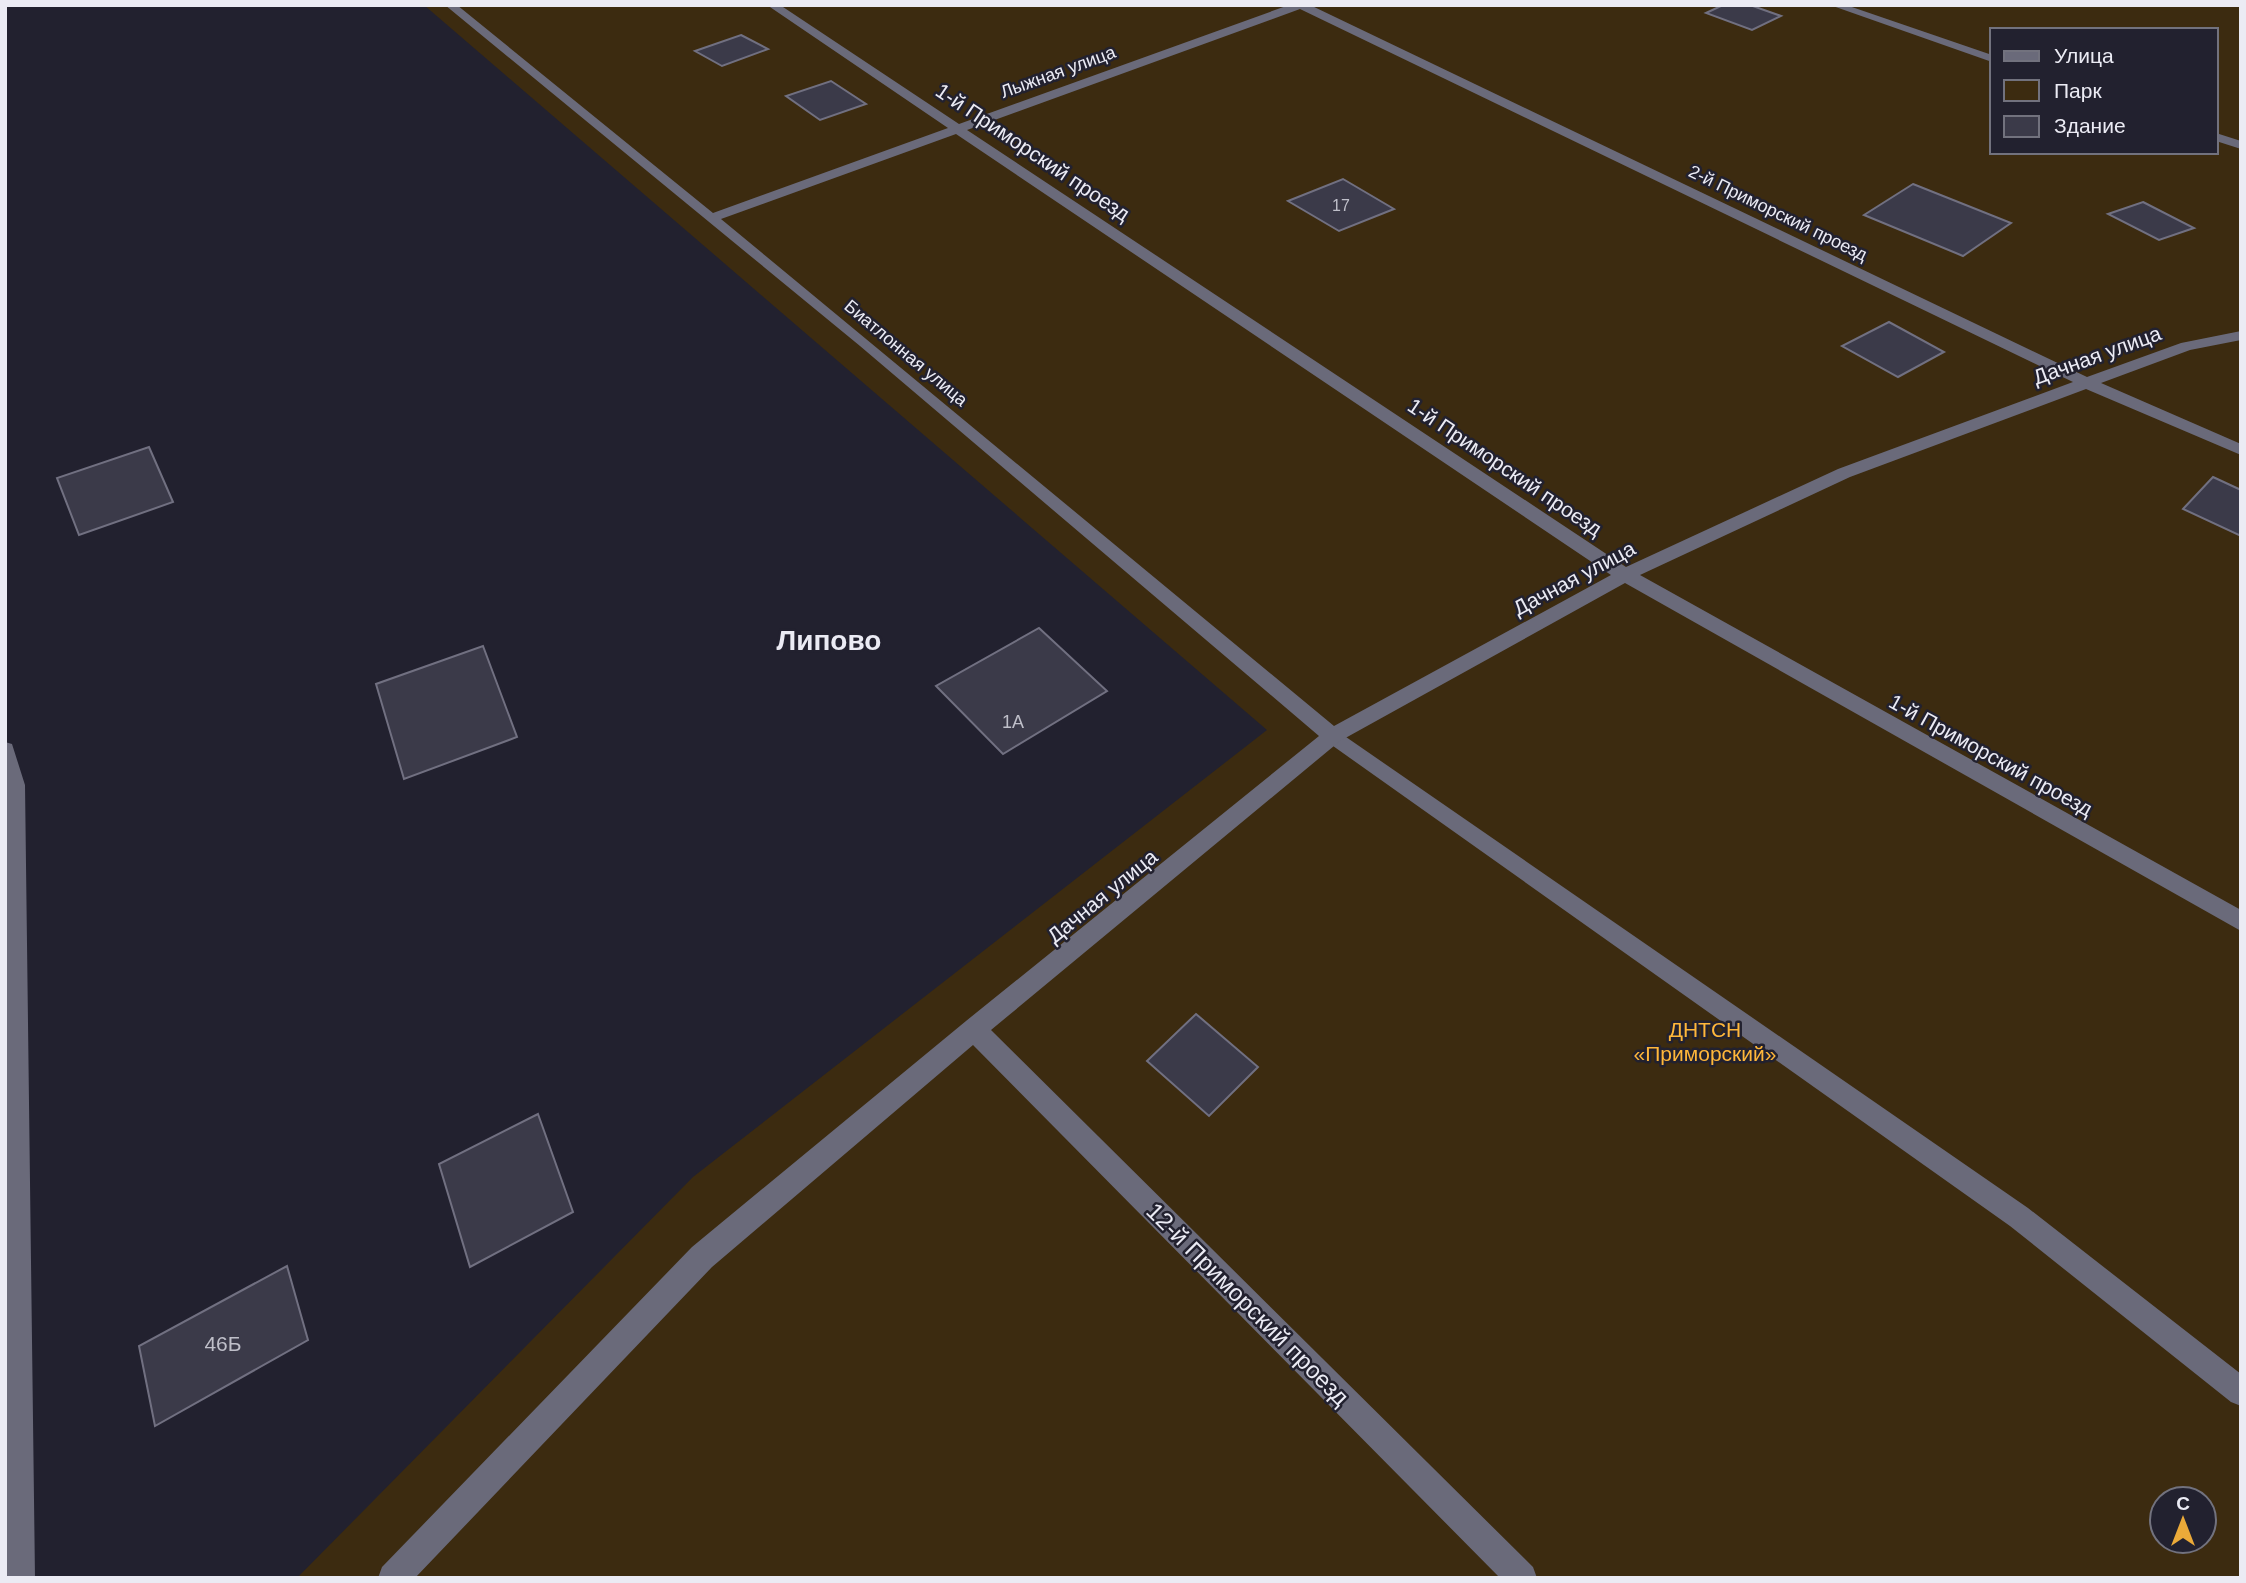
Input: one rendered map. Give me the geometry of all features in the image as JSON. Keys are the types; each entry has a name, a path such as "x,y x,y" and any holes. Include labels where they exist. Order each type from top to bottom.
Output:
{"street":[{"name":"Биатлонная улица","path":"450,5 711,218 1333,736 2019,1217 2241,1392"},
{"name":"1-й Приморский проезд","path":"772,5 1625,575 2241,921"},
{"name":"Лыжная улица","path":"711,218 1301,5"},
{"name":"2-й Приморский проезд","path":"1301,5 2087,383 2241,450"},
{"path":"1835,5 1990,58"},
{"path":"2218,137 2241,145"},
{"name":"Дачная улица","path":"393,1578 702,1257 974,1029 1333,736 1625,575 1844,473 2186,346 2241,335"},
{"path":"5,750 15,785 19,1578"},
{"name":"12-й Приморский проезд","path":"974,1029 1522,1578"}],"green space":[{"name":"ДНТСН «Приморский»","path":"424,5 2241,5 2241,1578 297,1578 693,1177 1267,730"}],"building":[{"path":"1723,5 1750,5 1781,16 1752,30 1706,13"},
{"path":"741,35 768,49 722,66 695,51"},
{"path":"831,81 866,104 820,120 786,96"},
{"path":"1343,179 1394,209 1339,231 1288,201"},
{"path":"1913,184 2011,223 1963,256 1864,215"},
{"path":"2143,202 2194,228 2159,240 2108,214"},
{"path":"1889,322 1944,352 1898,377 1842,346"},
{"path":"149,447 173,502 79,535 57,478"},
{"path":"2213,477 2241,490 2241,536 2183,509"},
{"path":"1039,628 1107,691 1003,754 936,686"},
{"path":"483,646 517,737 404,779 376,684"},
{"path":"1196,1014 1258,1067 1209,1116 1147,1061"},
{"path":"538,1114 573,1212 470,1267 439,1164"},
{"path":"287,1266 308,1340 155,1426 139,1346"}],"district":[{"name":"Липово","path":"829,640"}]}
